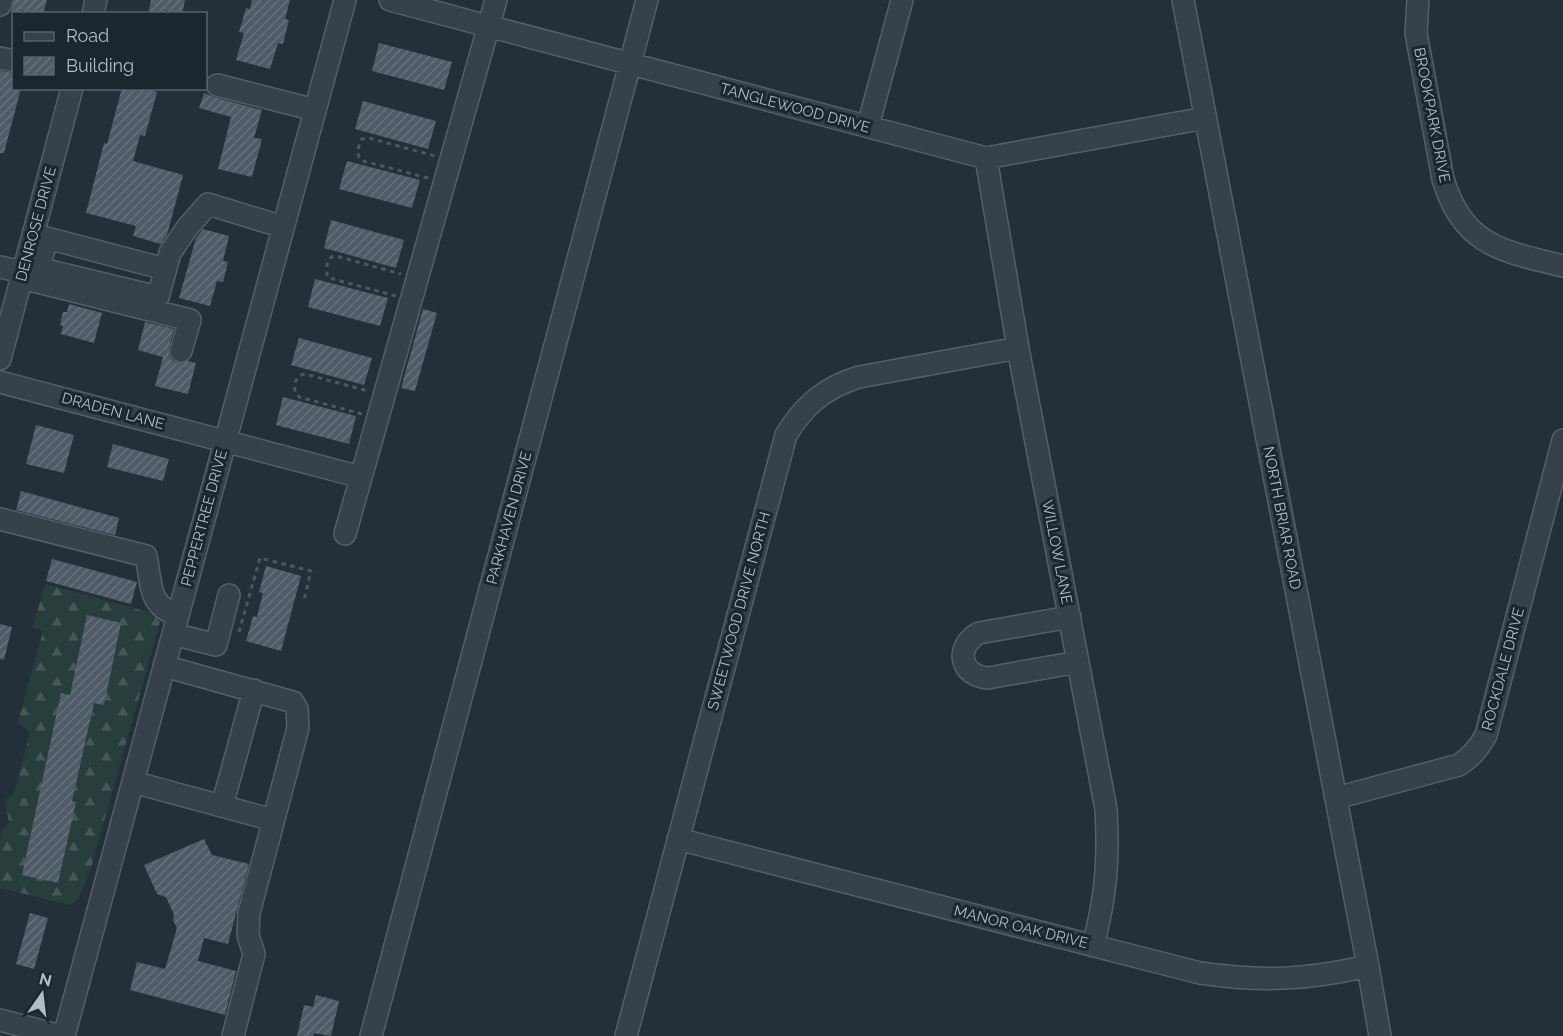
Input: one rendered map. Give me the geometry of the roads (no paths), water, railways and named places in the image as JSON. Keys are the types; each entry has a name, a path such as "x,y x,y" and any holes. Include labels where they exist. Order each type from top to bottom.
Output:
{"street":[{"path":"0,5 2,0"},
{"name":"PEPPERTREE DRIVE","path":"63,1036 345,0"},
{"name":"TANGLEWOOD DRIVE","path":"390,0 986,158 1205,118"},
{"path":"345,534 496,0"},
{"name":"PARKHAVEN DRIVE","path":"371,1036 647,0"},
{"path":"868,126 902,0"},
{"name":"NORTH BRIAR ROAD","path":"1183,0 1380,1036"},
{"name":"BROOKPARK DRIVE","path":"1418,0 1416,33 1422,67 1443,179 1456,213 1469,229 1484,241 1502,250 1563,266"},
{"path":"217,85 315,111"},
{"name":"DENROSE DRIVE","path":"0,359 27,271 72,90"},
{"name":"WILLOW LANE","path":"986,158 1018,348 1106,809 1108,849 1103,908 1093,946"},
{"path":"0,267 158,297 170,253 187,228 208,204 283,227"},
{"path":"27,271 47,238 165,269"},
{"path":"27,271 190,320 181,351"},
{"name":"SWEETWOOD DRIVE NORTH","path":"626,1036 786,435 795,419 822,393 859,377 1018,348"},
{"name":"DRADEN LANE","path":"0,382 361,477"},
{"name":"ROCKDALE DRIVE","path":"1336,798 1459,765 1480,747 1486,735 1563,440"},
{"path":"0,519 146,556 155,601 167,612 175,625 216,645 229,595"},
{"path":"1070,617 979,633 967,642 963,656 964,664 974,675 988,678 1078,663"},
{"path":"164,666 293,702 297,709 298,728 249,913 249,935 254,954 233,1036"},
{"path":"222,806 254,690"},
{"path":"133,782 273,820"},
{"name":"MANOR OAK DRIVE","path":"678,838 1200,973 1236,978 1297,979 1368,966"},
{"path":"0,1020 63,1036"}]}
